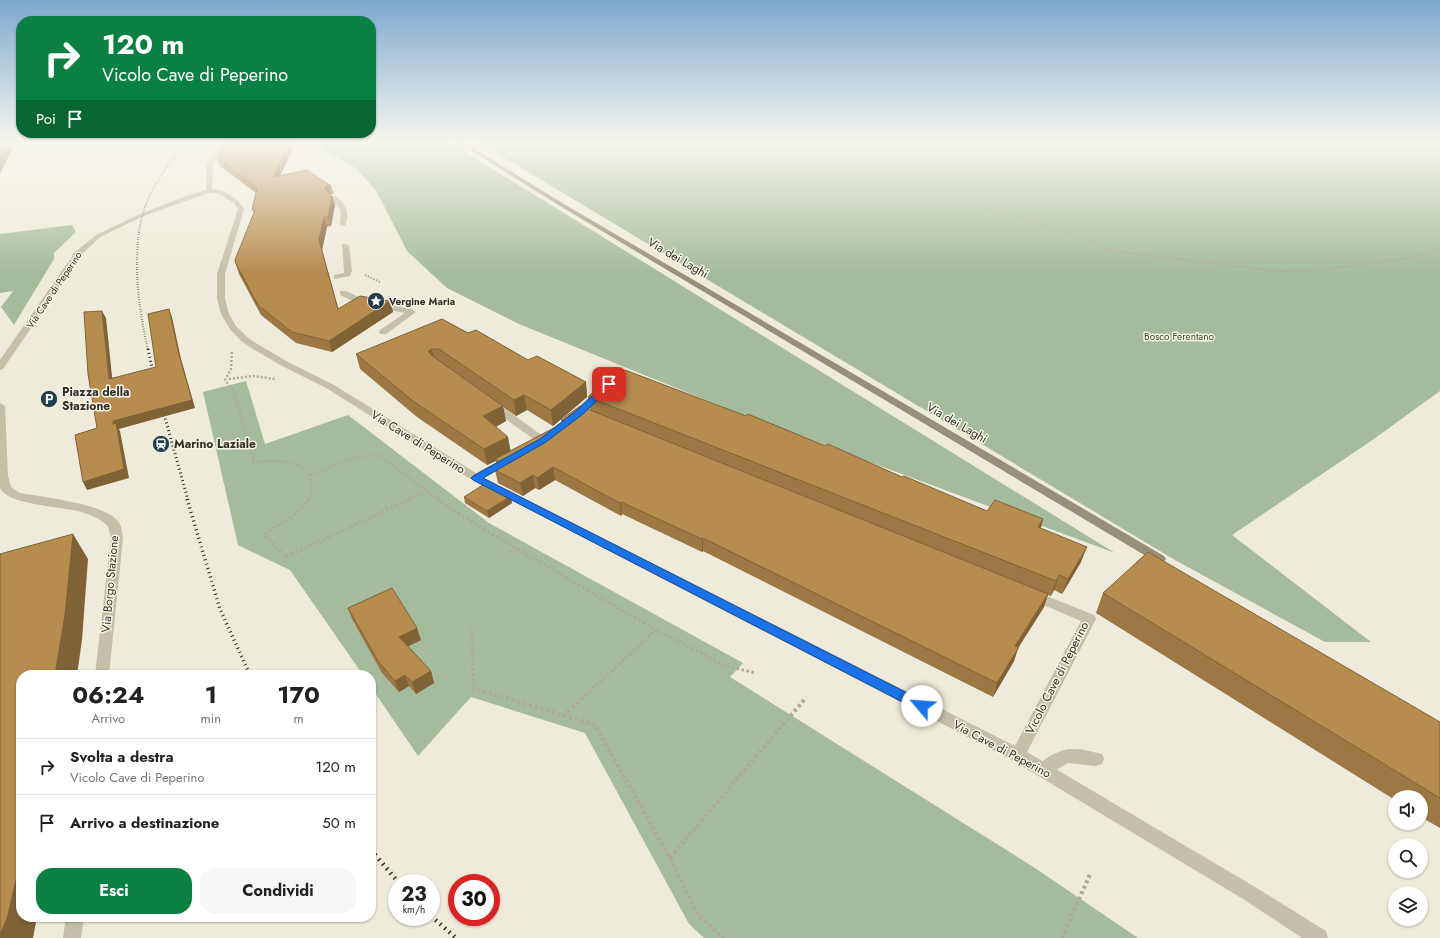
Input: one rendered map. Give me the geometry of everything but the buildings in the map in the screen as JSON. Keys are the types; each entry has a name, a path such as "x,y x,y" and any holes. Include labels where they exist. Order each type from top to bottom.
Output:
{"main road":[{"name":"Via dei Laghi","path":"531,186 1168,564"}],"street":[{"path":"209,186 209,191"},
{"name":"Via Cave di Peperino","path":"0,367 34,320 74,259 92,240 142,215 188,196 209,191 223,194 237,202 241,209 221,274 221,299 229,320 244,339 276,359 331,387 476,478 1018,755 1249,893 1319,938"},
{"path":"331,197 336,198 342,204 344,211 343,225"},
{"path":"337,277 348,272 345,246"},
{"path":"343,293 362,302 412,312 383,332"},
{"path":"568,422 609,384 610,371"},
{"path":"488,401 546,438 530,448"},
{"name":"Via Borgo Stazione","path":"0,406 2,476 6,489 17,496 83,508 102,515 114,524 117,538 103,670"},
{"path":"580,412 595,418"},
{"path":"476,478 516,455"},
{"name":"Vicolo Cave di Peperino","path":"1018,755 1089,618 1023,592"},
{"path":"1044,770 1063,756 1076,755 1096,759"},
{"path":"72,938 74,922"}],"path":[{"path":"955,202 993,210 1053,227 1115,251 1276,271 1314,270 1370,264 1423,255 1440,249"},
{"path":"244,339 232,351 231,368 225,380 234,392 254,462 287,463 298,466 307,471 310,475 313,487 312,494 306,505 297,514 264,534 286,557 426,491"},
{"path":"229,378 253,376 278,379"},
{"path":"310,475 356,458 374,455 380,456 426,491 473,523 656,630 726,666 756,672"},
{"path":"510,553 516,549"},
{"path":"472,628 473,688 595,725 670,858 698,915 724,938"},
{"path":"563,716 656,630"},
{"path":"670,858 804,700"},
{"path":"1062,938 1091,872"}],"green space":[{"path":"372,186 520,186 1115,553 745,416 519,324 447,288 407,251 377,192"},
{"name":"Bosco Ferentano","path":"551,186 1440,186 1440,391 1371,441 1232,535 1371,642 1325,642 1175,560"},
{"path":"72,225 76,232 54,253 54,259 14,325 1,307 13,291 0,293 0,234"},
{"path":"246,381 265,444 348,415 489,523 743,663 730,677 1035,868 1138,938 704,938 689,924 585,733 471,697 418,756 376,694 376,670 360,670 290,570 238,545 203,392"}],"railway":[{"path":"139,233 145,207 155,186"},
{"path":"139,232 137,262 138,291 148,350"},
{"path":"148,349 154,377"},
{"path":"162,407 188,500"},
{"path":"187,499 220,609 248,670"},
{"path":"376,856 391,874"},
{"path":"440,924 456,938"}],"place":[{"name":"Vergine Maria","path":"376,301"},
{"name":"Piazza della Stazione","path":"49,399"},
{"name":"Marino Laziale","path":"161,444"}],"route":[{"path":"609,384 580,412 543,441 476,478 922,706"}]}
